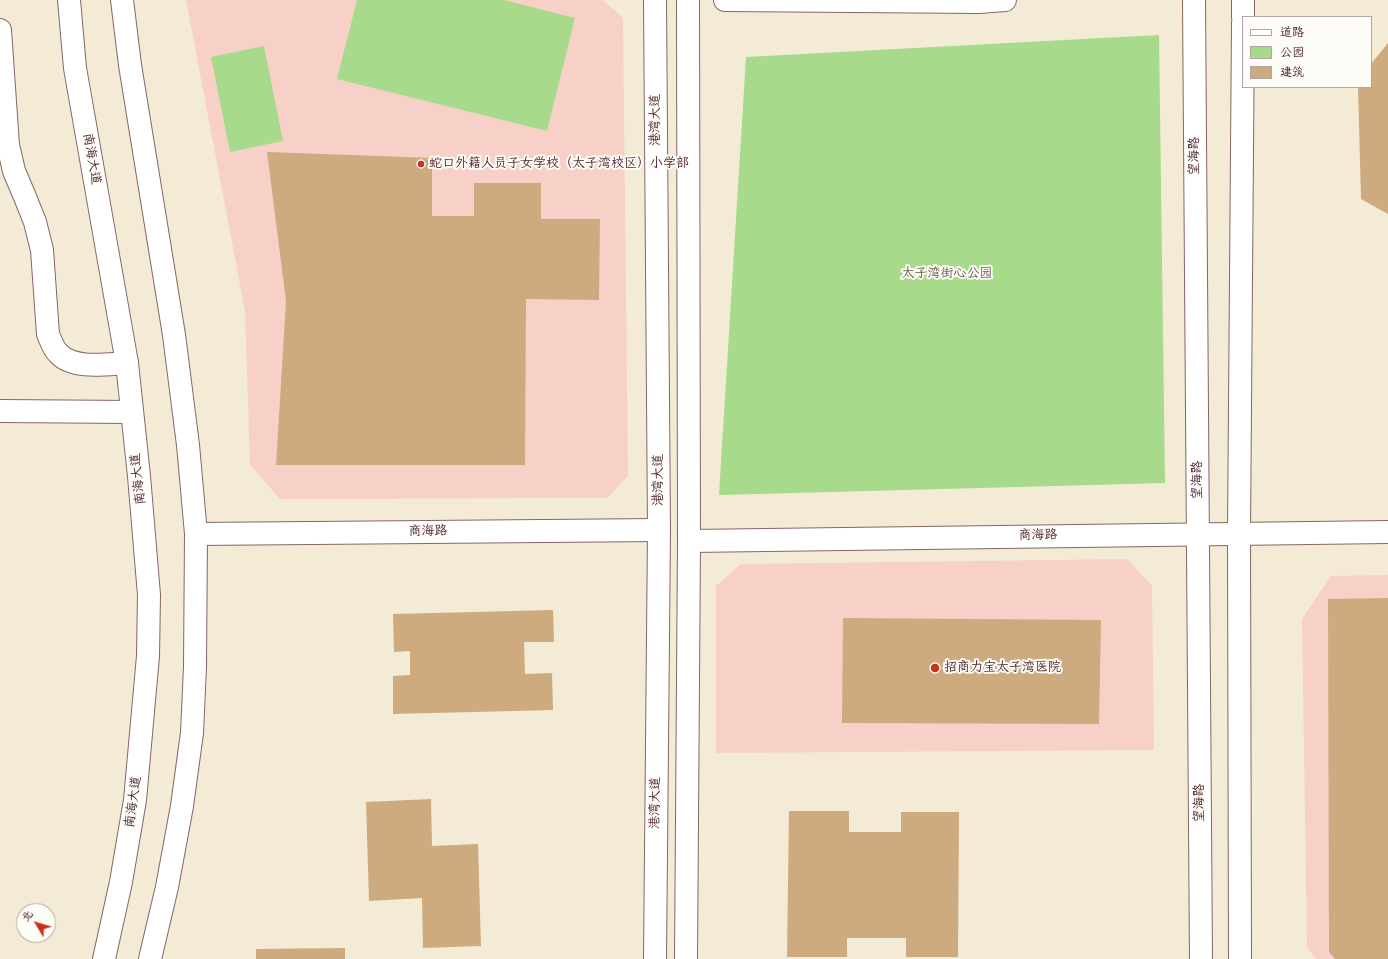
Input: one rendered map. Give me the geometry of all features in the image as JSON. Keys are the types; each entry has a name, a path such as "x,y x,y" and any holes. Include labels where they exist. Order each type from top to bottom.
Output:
{"main road":[{"name":"南海大道","path":"69,0 75,68 126,363 139,476 149,595 148,656 136,800 121,882 104,959"},
{"name":"港湾大道","path":"655,0 659,530 655,959"},
{"path":"686,959 689,540 688,0"},
{"path":"725,0 971,2 1005,0"},
{"name":"望海路","path":"1194,0 1201,959"},
{"path":"1243,0 1243,16"},
{"path":"124,5 130,65 174,335 188,445 196,534 196,667 192,733 182,806 167,887 150,959"},
{"path":"0,30 8,146 14,171 35,222 42,250 48,334 53,346 59,354 78,364 126,363"},
{"path":"1240,959 1239,533 1242,88"},
{"path":"0,410 132,412"},
{"name":"商海路","path":"196,534 659,530"},
{"name":"商海路","path":"689,540 1388,532"}],"shaded area":[{"name":"蛇口外籍人员子女学校（太子湾校区）小学部","path":"186,0 603,0 623,18 628,476 607,498 280,499 250,465 245,311"},
{"name":"招商力宝太子湾医院","path":"1127,559 1152,586 1154,750 716,753 716,586 741,564"},
{"path":"1388,575 1388,959 1316,959 1307,947 1302,619 1331,576"}],"green space":[{"path":"357,0 504,0 575,18 547,131 337,79"},
{"name":"太子湾街心公园","path":"1159,35 1165,483 719,495 746,57"},
{"path":"264,46 283,141 230,152 211,57"}],"building":[{"path":"1388,43 1388,214 1361,199 1358,88 1372,88 1372,63"},
{"path":"267,152 432,158 432,216 474,216 474,183 541,183 541,219 600,219 599,300 526,299 525,465 276,465 286,301"},
{"path":"1388,598 1388,959 1335,959 1329,952 1328,599"},
{"path":"553,610 554,642 524,642 525,674 552,673 553,710 393,714 393,676 410,675 410,651 394,652 393,614"},
{"path":"843,618 1101,620 1099,724 842,723"},
{"path":"431,799 432,846 478,844 481,946 423,948 422,898 369,901 366,802"},
{"path":"789,811 849,811 849,832 901,832 901,812 959,812 958,957 906,957 906,938 847,938 847,957 787,957"},
{"path":"345,948 345,959 256,959 256,949"}],"place":[{"name":"蛇口外籍人员子女学校（太子湾校区）小学部","path":"421,164"},
{"name":"招商力宝太子湾医院","path":"935,668"}]}
